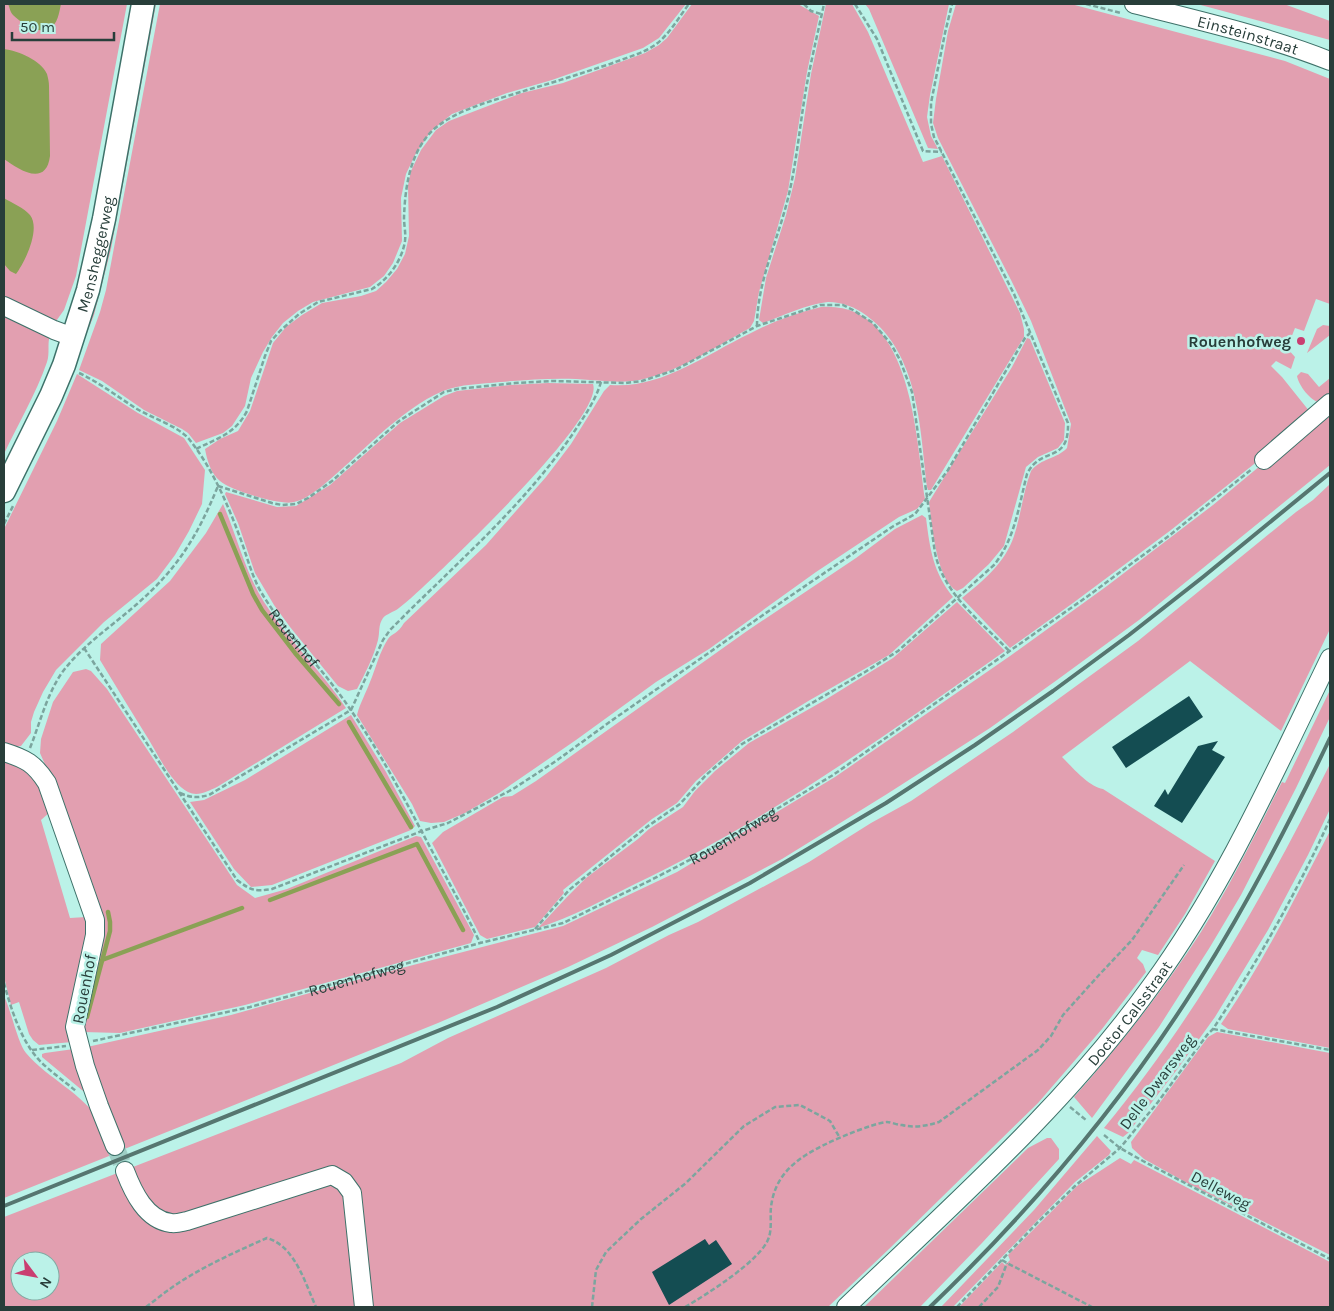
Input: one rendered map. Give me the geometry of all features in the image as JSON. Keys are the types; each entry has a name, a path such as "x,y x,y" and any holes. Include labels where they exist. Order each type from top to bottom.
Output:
{"main road":[{"name":"Mensheggerweg","path":"4,490 51,396 88,290 104,219 143,4"}],"street":[{"name":"Einsteinstraat","path":"1134,4 1244,33 1305,51 1330,61"},
{"path":"4,306 73,337"},
{"path":"1264,460 1330,403"},
{"name":"Doctor Calsstraat","path":"846,1307 986,1172 1058,1098 1115,1035 1152,985 1204,906 1235,850 1330,658"},
{"name":"Rouenhof","path":"4,752 26,759 38,769 46,783 95,920 95,936 75,1027 99,1106 115,1146"},
{"path":"125,1171 142,1205 153,1216 171,1223 187,1221 332,1176 344,1182 352,1194 364,1307"}],"path":[{"path":"196,449 234,430 242,421 271,342 280,331 299,314 318,302 372,289 393,270 405,242 406,189 409,172 420,148 433,130 450,117 578,75 654,46 662,39 689,4"},
{"path":"804,4 811,11 822,14"},
{"path":"757,326 757,309 763,284 792,182 806,89 824,4"},
{"path":"855,4 877,39 923,151 942,152"},
{"path":"534,930 570,890 648,826 680,804 706,775 742,744 898,651 994,565 1002,555 1012,533 1030,467 1064,447 1068,423 1014,294 934,137 931,114 952,4"},
{"path":"26,759 51,692 61,674 84,648 165,578 186,552 208,512 218,486 272,503 282,505 296,504 308,498 332,480 399,421 444,392 515,383 553,381 626,383 642,381 675,370 757,326 820,305 843,305 866,317 879,328 900,360 912,392 937,564 942,576 957,598 1010,652"},
{"path":"84,648 237,880 248,889 259,892 272,889 422,831 448,823 513,789 556,761 611,720 771,609 892,527 915,514 948,470 1021,345 1030,333"},
{"name":"Rouenhof","path":"76,371 136,408 180,432 188,438 196,449 218,486 231,514 253,576 261,592 351,710 396,784 480,943"},
{"path":"180,793 200,798 209,795 351,710 377,652 390,630 465,558 546,471 597,396 601,382"},
{"name":"Rouenhofweg","path":"32,1050 79,1045 250,1007 480,943 562,923 653,879 707,850 833,775 1010,652 1170,535 1264,460"},
{"path":"1213,1029 1256,960 1298,886 1330,819"},
{"path":"686,1307 743,1268 761,1251 769,1237 773,1193 779,1179 796,1161 825,1144 887,1122 904,1126 922,1127 939,1122 1038,1050 1051,1036 1064,1015 1132,940 1184,866"},
{"path":"4,983 13,1012 32,1050 47,1067 99,1106"},
{"name":"Delle Dwarsweg","path":"957,1307 1076,1186 1120,1148 1153,1109 1210,1031 1213,1029 1330,1050"},
{"path":"1065,1104 1086,1120"},
{"path":"592,1307 596,1270 606,1252 641,1219 686,1183 744,1126 775,1107 800,1105 830,1121 840,1138"},
{"name":"Delleweg","path":"1104,1135 1120,1148 1330,1259"},
{"path":"146,1307 186,1279 267,1238 276,1240 296,1263 316,1307"},
{"path":"1002,1260 1006,1264 1092,1307"},
{"path":"979,1307 998,1287 1006,1264"}],"shaded area":[{"path":"4,4 127,4 76,276 64,310 54,324 4,302"},
{"path":"8,4 61,4 58,18 52,27 40,30 29,27 20,21 12,14"},
{"path":"151,4 156,4 111,249 94,315 86,335 83,334"},
{"path":"160,4 686,4 659,38 643,48 552,80 507,93 452,114 431,131 415,155 406,174 401,198 402,241 393,263 384,276 370,287 313,302 283,323 263,352 251,378 245,406 232,426 223,433 196,443 182,429 144,410 102,381 79,370 106,290"},
{"path":"692,4 798,4 819,16 807,72 788,191 759,292 754,321 750,328 679,367 649,378 619,382 566,379 528,380 471,385 443,391 411,409 395,421 321,487 298,501 278,502 256,496 226,485 214,475 205,449 220,439 238,431 250,411 273,343 286,327 322,303 361,296 376,291 397,269 405,254 409,236 408,185 411,171 421,150 436,130 449,121 522,93 563,83 645,53 667,38"},
{"path":"826,4 852,4 868,32 923,162 942,156 1020,313 1024,329 1024,337 931,490 928,490 927,487 919,417 914,394 907,371 897,350 884,332 858,310 833,302 811,305 763,323 759,320 766,278 786,215 795,178 811,74"},
{"path":"865,4 949,4 927,117 931,136 938,149 928,148 869,9"},
{"path":"956,4 1071,4 1285,61 1330,79 1330,304 1316,299 1304,331 1295,328 1287,348 1295,357 1291,369 1276,361 1271,366 1310,412 1268,453 1171,530 1010,648 962,598 985,578 1005,555 1014,536 1031,471 1039,463 1063,452 1067,448 1071,424 1031,321 938,138 933,123 948,31"},
{"path":"1197,4 1284,4 1330,21 1330,40"},
{"path":"4,49 34,60 40,64 47,74 49,84 50,156 47,166 37,174 24,171 4,159"},
{"path":"4,198 25,210 33,221 33,237 24,262 16,274 10,271 4,264"},
{"path":"821,307 851,311 874,325 892,348 904,377 912,409 925,499 917,509 899,517 816,572 709,649 656,682 499,793 465,813 444,822 431,823 420,821 412,804 357,715 388,639 486,545 546,477 571,444 604,391 610,385 629,385 665,376 766,326 793,315"},
{"path":"4,311 50,335 48,359 43,374 4,454"},
{"path":"1323,325 1330,326 1330,335 1307,353 1317,329"},
{"path":"1027,338 1030,339 1065,423 1064,440 1058,448 1038,457 1026,467 1004,546 989,564 963,588 957,591 944,576 940,564 936,551 929,502 1012,367"},
{"path":"1301,372 1308,374 1319,387 1330,378 1330,398 1320,403 1309,396 1298,380 1297,376"},
{"path":"77,374 138,413 184,438 205,470 202,504 175,555 157,579 104,622 56,670 34,712 31,722 31,733 21,746 13,747 4,745 4,529 57,421"},
{"path":"548,383 593,384 590,401 575,426 522,489 491,521 438,573 399,608 383,618 380,623 374,652 357,689 348,691 338,686 290,627 255,573 238,523 225,494 226,492 277,507 296,506 330,485 400,423 444,396 457,391"},
{"path":"1330,408 1330,465 1139,620 1057,680 990,728 782,859 652,927 568,967 438,1023 122,1150 87,1047 231,1015 563,926 677,872 835,777 1010,656 1107,586 1213,505"},
{"path":"1330,484 1330,629 1281,731 1190,661 1062,757 1092,785 1103,789 1215,861 1185,914 1158,955 1142,950 1137,958 1143,964 1146,972 1102,1029 1038,1103 828,1307 4,1307 4,1217 401,1063 448,1038 606,968 698,922 809,862 871,823 911,801 1013,732 1138,641 1313,500"},
{"path":"223,504 246,566 264,602 346,708 217,787 195,794 188,792 176,783 166,769 100,660 101,644 170,581 206,533"},
{"path":"922,515 926,518 931,550 937,569 946,588 953,597 889,655 742,741 696,781 677,803 652,819 563,890 564,893 535,927 487,939 480,935 432,843 443,832 503,797 512,796 536,781 747,631 856,558 895,529"},
{"path":"957,602 1005,651 825,775 732,833 599,902 563,919 538,928 586,878 649,829 683,807 695,791 715,771 749,743 825,700 893,658"},
{"path":"86,669 91,671 107,689 237,885 255,898 287,889 416,836 421,837 474,935 471,943 245,1005 120,1033 83,1032 99,942 50,776 40,753 41,739 53,702 73,672"},
{"path":"1330,690 1330,717 1241,895 1159,1027 1092,1118 1074,1097 1140,1017 1172,975 1201,932 1233,877 1282,782 1285,783"},
{"path":"351,715 386,772 415,826 411,830 272,885 251,887 234,869 190,802 204,800 245,780"},
{"path":"4,760 23,767 38,782 50,812 41,820 70,918 86,917 89,926 72,1042 39,1045 33,1040 29,1034 19,1002 11,1005 4,977"},
{"path":"1330,764 1330,809 1268,930 1215,1017 1128,1133 1123,1137 1104,1128 1169,1043 1227,953 1306,812"},
{"path":"1330,831 1330,1048 1228,1029 1221,1024 1265,953"},
{"path":"4,996 23,1049 44,1071 75,1094 93,1112 100,1122 114,1154 4,1198"},
{"path":"1217,1032 1330,1053 1330,1255 1187,1183 1144,1159 1132,1148 1131,1142 1208,1037"},
{"path":"74,1049 87,1090 83,1091 42,1057 42,1054 45,1053"},
{"path":"1097,1136 1111,1151 1109,1155 1075,1182 953,1307 941,1307 1034,1210"},
{"path":"1047,1138 1051,1138 1059,1149 1059,1159 921,1306 864,1307 1028,1148"},
{"path":"1120,1158 1131,1164 1134,1160 1330,1262 1330,1307 959,1307 1002,1262 1005,1265 1010,1260 1008,1255 1077,1186"}],"building":[{"path":"1189,696 1203,717 1126,768 1112,747"},
{"path":"1218,741 1212,750 1225,757 1182,823 1154,806 1165,789 1168,795 1198,746"},
{"path":"705,1239 709,1245 716,1240 732,1264 669,1305 652,1272"}],"waterway":[{"path":"220,514 253,594 262,610 295,653 339,704"},
{"path":"349,722 411,827"},
{"path":"270,900 417,844 463,930"},
{"path":"102,960 242,908"},
{"path":"87,1017 110,931 108,912"}],"tunnel":[{"path":"115,1146 125,1171"}],"railway":[{"path":"4,1206 497,1007 611,955 750,883 886,803 1053,691 1203,577 1330,473"},
{"path":"930,1307 1039,1194 1138,1071 1197,984 1251,894 1330,738"}],"place":[{"name":"Rouenhofweg","path":"1301,341"}]}
